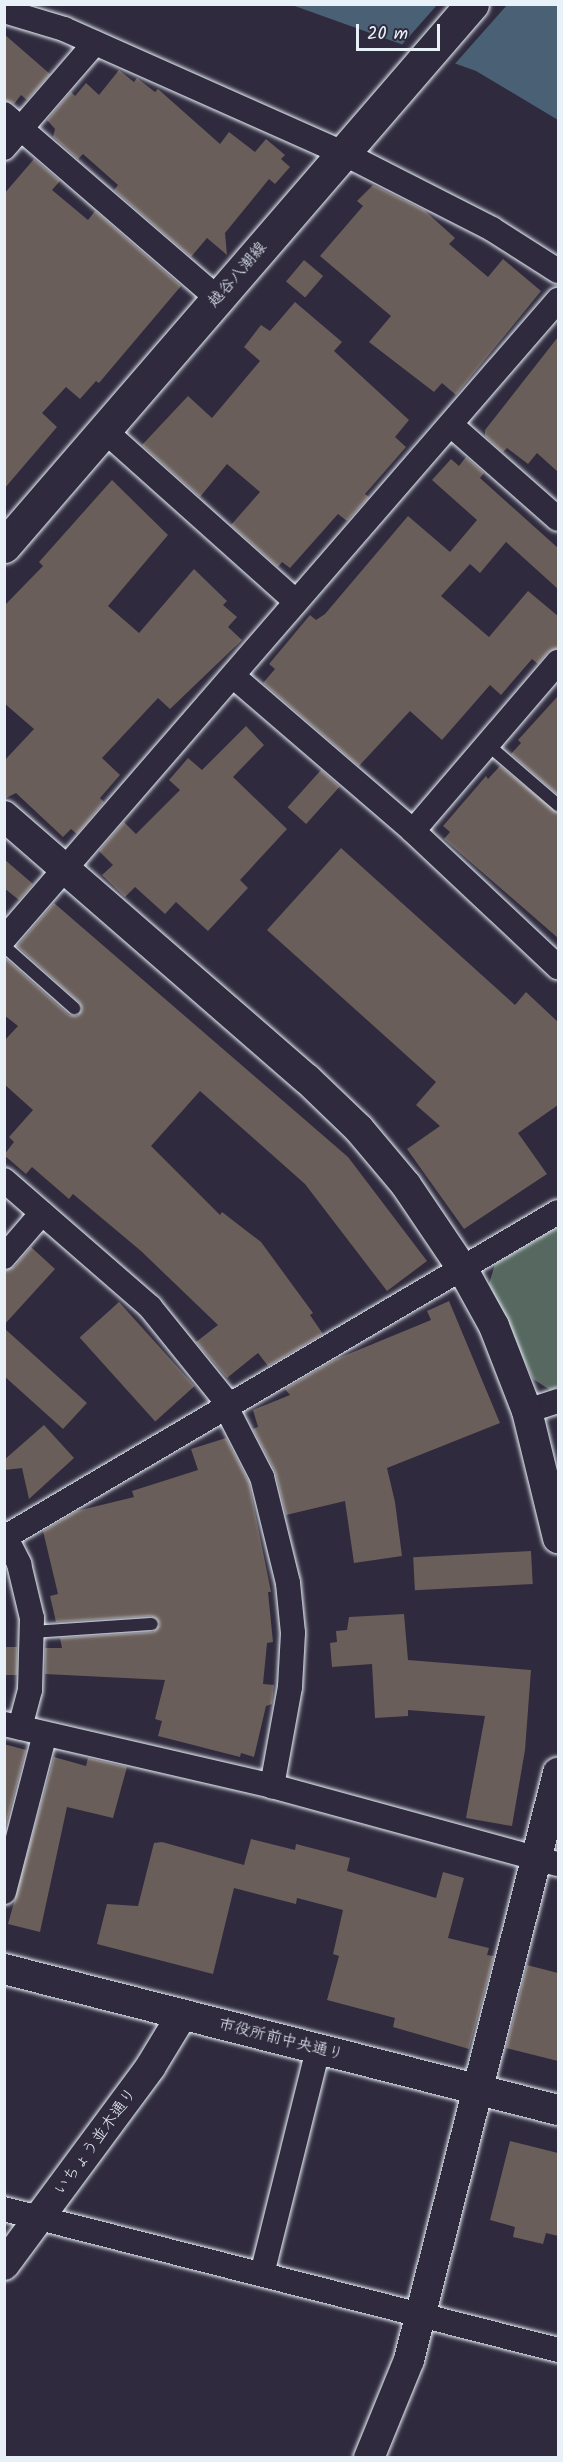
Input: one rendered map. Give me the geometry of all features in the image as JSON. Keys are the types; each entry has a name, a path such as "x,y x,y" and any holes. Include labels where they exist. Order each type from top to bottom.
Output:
{"main road":[{"name":"越谷八潮線","path":"4,546 472,4"}],"street":[{"path":"4,11 64,29 95,43 353,141 558,271"},
{"path":"4,148 13,121 95,43"},
{"path":"13,121 218,299"},
{"path":"4,939 558,300"},
{"path":"451,425 558,519"},
{"path":"105,431 296,602"},
{"path":"412,831 558,662"},
{"path":"233,676 412,831 558,967"},
{"path":"4,816 359,1129 406,1185 462,1268 494,1326 527,1411 558,1538"},
{"path":"4,1180 156,1313 228,1406 262,1477 275,1519 288,1583 293,1633 290,1687 272,1786"},
{"path":"548,1861 272,1786 12,1726 30,1690 32,1632 26,1588 6,1535 558,1212"},
{"path":"4,1257 42,1213"},
{"path":"527,1411 558,1401"},
{"path":"4,1892 45,1734"},
{"path":"369,2457 398,2394 477,2088 548,1861 558,1773"},
{"name":"市役所前中央通り","path":"4,1969 558,2110"},
{"name":"いちょう並木通り","path":"4,2265 151,2066 182,2015"},
{"path":"262,2274 318,2049"},
{"path":"4,2209 558,2350"}],"lane":[{"path":"487,744 558,805"},
{"path":"4,946 74,1008"},
{"path":"32,1632 152,1624"}],"green space":[{"path":"558,1227 558,1387 550,1390 533,1379 489,1284 495,1264"}],"water":[{"path":"292,5 558,5 558,120 476,71"}],"pier":[{"path":"437,5 507,5 453,66 400,47"}],"building":[{"path":"4,34 50,74 27,100 21,95 14,104 4,100"},
{"path":"119,70 134,82 137,78 155,92 158,89 220,144 229,132 255,152 266,139 285,155 281,159 290,167 275,184 269,179 225,233 227,255 207,238 191,257 114,190 118,185 83,154 78,159 53,137 55,129 47,120 71,92 75,96 86,83 99,95"},
{"path":"34,159 60,181 52,190 88,220 95,211 181,286 99,383 96,381 80,399 66,387 42,413 57,427 4,489 4,194"},
{"path":"373,185 424,210 455,238 449,244 488,277 503,259 541,291 456,395 442,383 434,392 369,342 391,316 320,256 363,206 357,201"},
{"path":"304,260 323,276 305,298 286,281"},
{"path":"295,302 342,342 334,351 409,420 395,437 406,447 365,494 369,497 347,521 338,514 290,568 282,562 278,567 231,525 260,492 227,464 200,497 142,445 188,396 212,418 260,361 244,347 261,325 270,331"},
{"path":"558,337 558,472 537,453 528,464 507,448 503,452 485,436 485,430"},
{"path":"466,457 484,473 480,478 558,548 558,589 506,542 480,573 470,564 441,596 489,637 528,591 558,616 558,648 548,652 538,664 532,659 501,695 490,685 442,740 410,711 359,766 263,683 275,669 269,664 310,615 316,620 325,614 408,516 450,552 477,520 432,480 451,459 459,466"},
{"path":"112,480 168,535 108,606 139,633 194,569 227,601 223,605 237,617 228,627 242,640 170,709 158,698 102,758 120,775 100,798 104,802 77,834 71,829 63,837 16,793 4,799 4,761 34,729 4,703 4,606 43,566 39,562"},
{"path":"558,696 558,795 511,754 521,743 518,740"},
{"path":"246,726 264,745 233,777 287,829 240,880 248,888 208,931 176,902 165,914 135,887 125,897 102,875 113,865 99,851 124,822 136,834 180,790 169,780 188,758 202,770"},
{"path":"500,766 558,813 558,938 444,839 450,832 443,826 486,776 488,779"},
{"path":"321,770 340,787 306,824 288,807"},
{"path":"341,848 515,1005 526,992 558,1022 558,1105 518,1133 547,1174 464,1229 407,1149 440,1126 416,1105 436,1082 267,930"},
{"path":"4,859 33,884 19,900 4,888"},
{"path":"54,903 348,1157 427,1261 387,1291 305,1184 200,1091 151,1146 220,1215 222,1212 261,1242 313,1313 310,1315 323,1334 268,1366 258,1353 227,1378 196,1342 218,1325 141,1251 73,1194 69,1199 32,1167 26,1174 4,1155 14,1142 9,1137 33,1110 4,1084 4,1041 18,1026 4,1015 4,957 69,1015 77,1016 82,1009 79,1002 17,946"},
{"path":"31,1247 55,1269 4,1325 4,1271 15,1266"},
{"path":"449,1301 500,1423 387,1468 395,1502 402,1556 354,1563 345,1501 286,1515 275,1471 253,1429 258,1427 253,1410 290,1395 285,1389 334,1360 431,1320 427,1311"},
{"path":"119,1302 195,1386 155,1421 80,1337"},
{"path":"4,1328 87,1403 63,1429 4,1376"},
{"path":"44,1425 74,1458 29,1499 22,1468 4,1470 4,1460"},
{"path":"226,1438 249,1482 271,1592 268,1592 273,1642 267,1643 263,1684 274,1685 272,1704 266,1706 254,1757 241,1753 240,1757 158,1736 162,1721 155,1719 165,1680 45,1674 45,1648 62,1648 60,1638 153,1632 160,1624 151,1616 56,1622 50,1596 58,1594 43,1531 77,1511 134,1497 132,1491 198,1470 191,1449"},
{"path":"531,1551 533,1584 415,1590 413,1557"},
{"path":"404,1614 408,1660 531,1670 525,1750 512,1826 466,1818 485,1716 408,1710 408,1716 375,1718 372,1664 332,1667 330,1643 337,1642 336,1631 347,1630 349,1617"},
{"path":"4,1647 17,1647 17,1675 4,1675"},
{"path":"4,1744 26,1750 4,1833"},
{"path":"54,1757 86,1766 88,1758 127,1767 113,1818 67,1807 40,1932 8,1924"},
{"path":"251,1839 295,1850 296,1844 350,1858 347,1871 436,1898 443,1872 464,1878 448,1938 489,1948 487,1955 494,1956 469,2049 393,2027 395,2018 327,2000 339,1956 333,1954 343,1910 297,1898 296,1904 234,1888 213,1974 97,1944 107,1904 138,1906 154,1843 162,1842 244,1865"},
{"path":"527,1965 558,1973 558,2061 506,2048"},
{"path":"510,2141 558,2153 558,2236 546,2233 543,2244 513,2237 515,2227 490,2220"}]}
